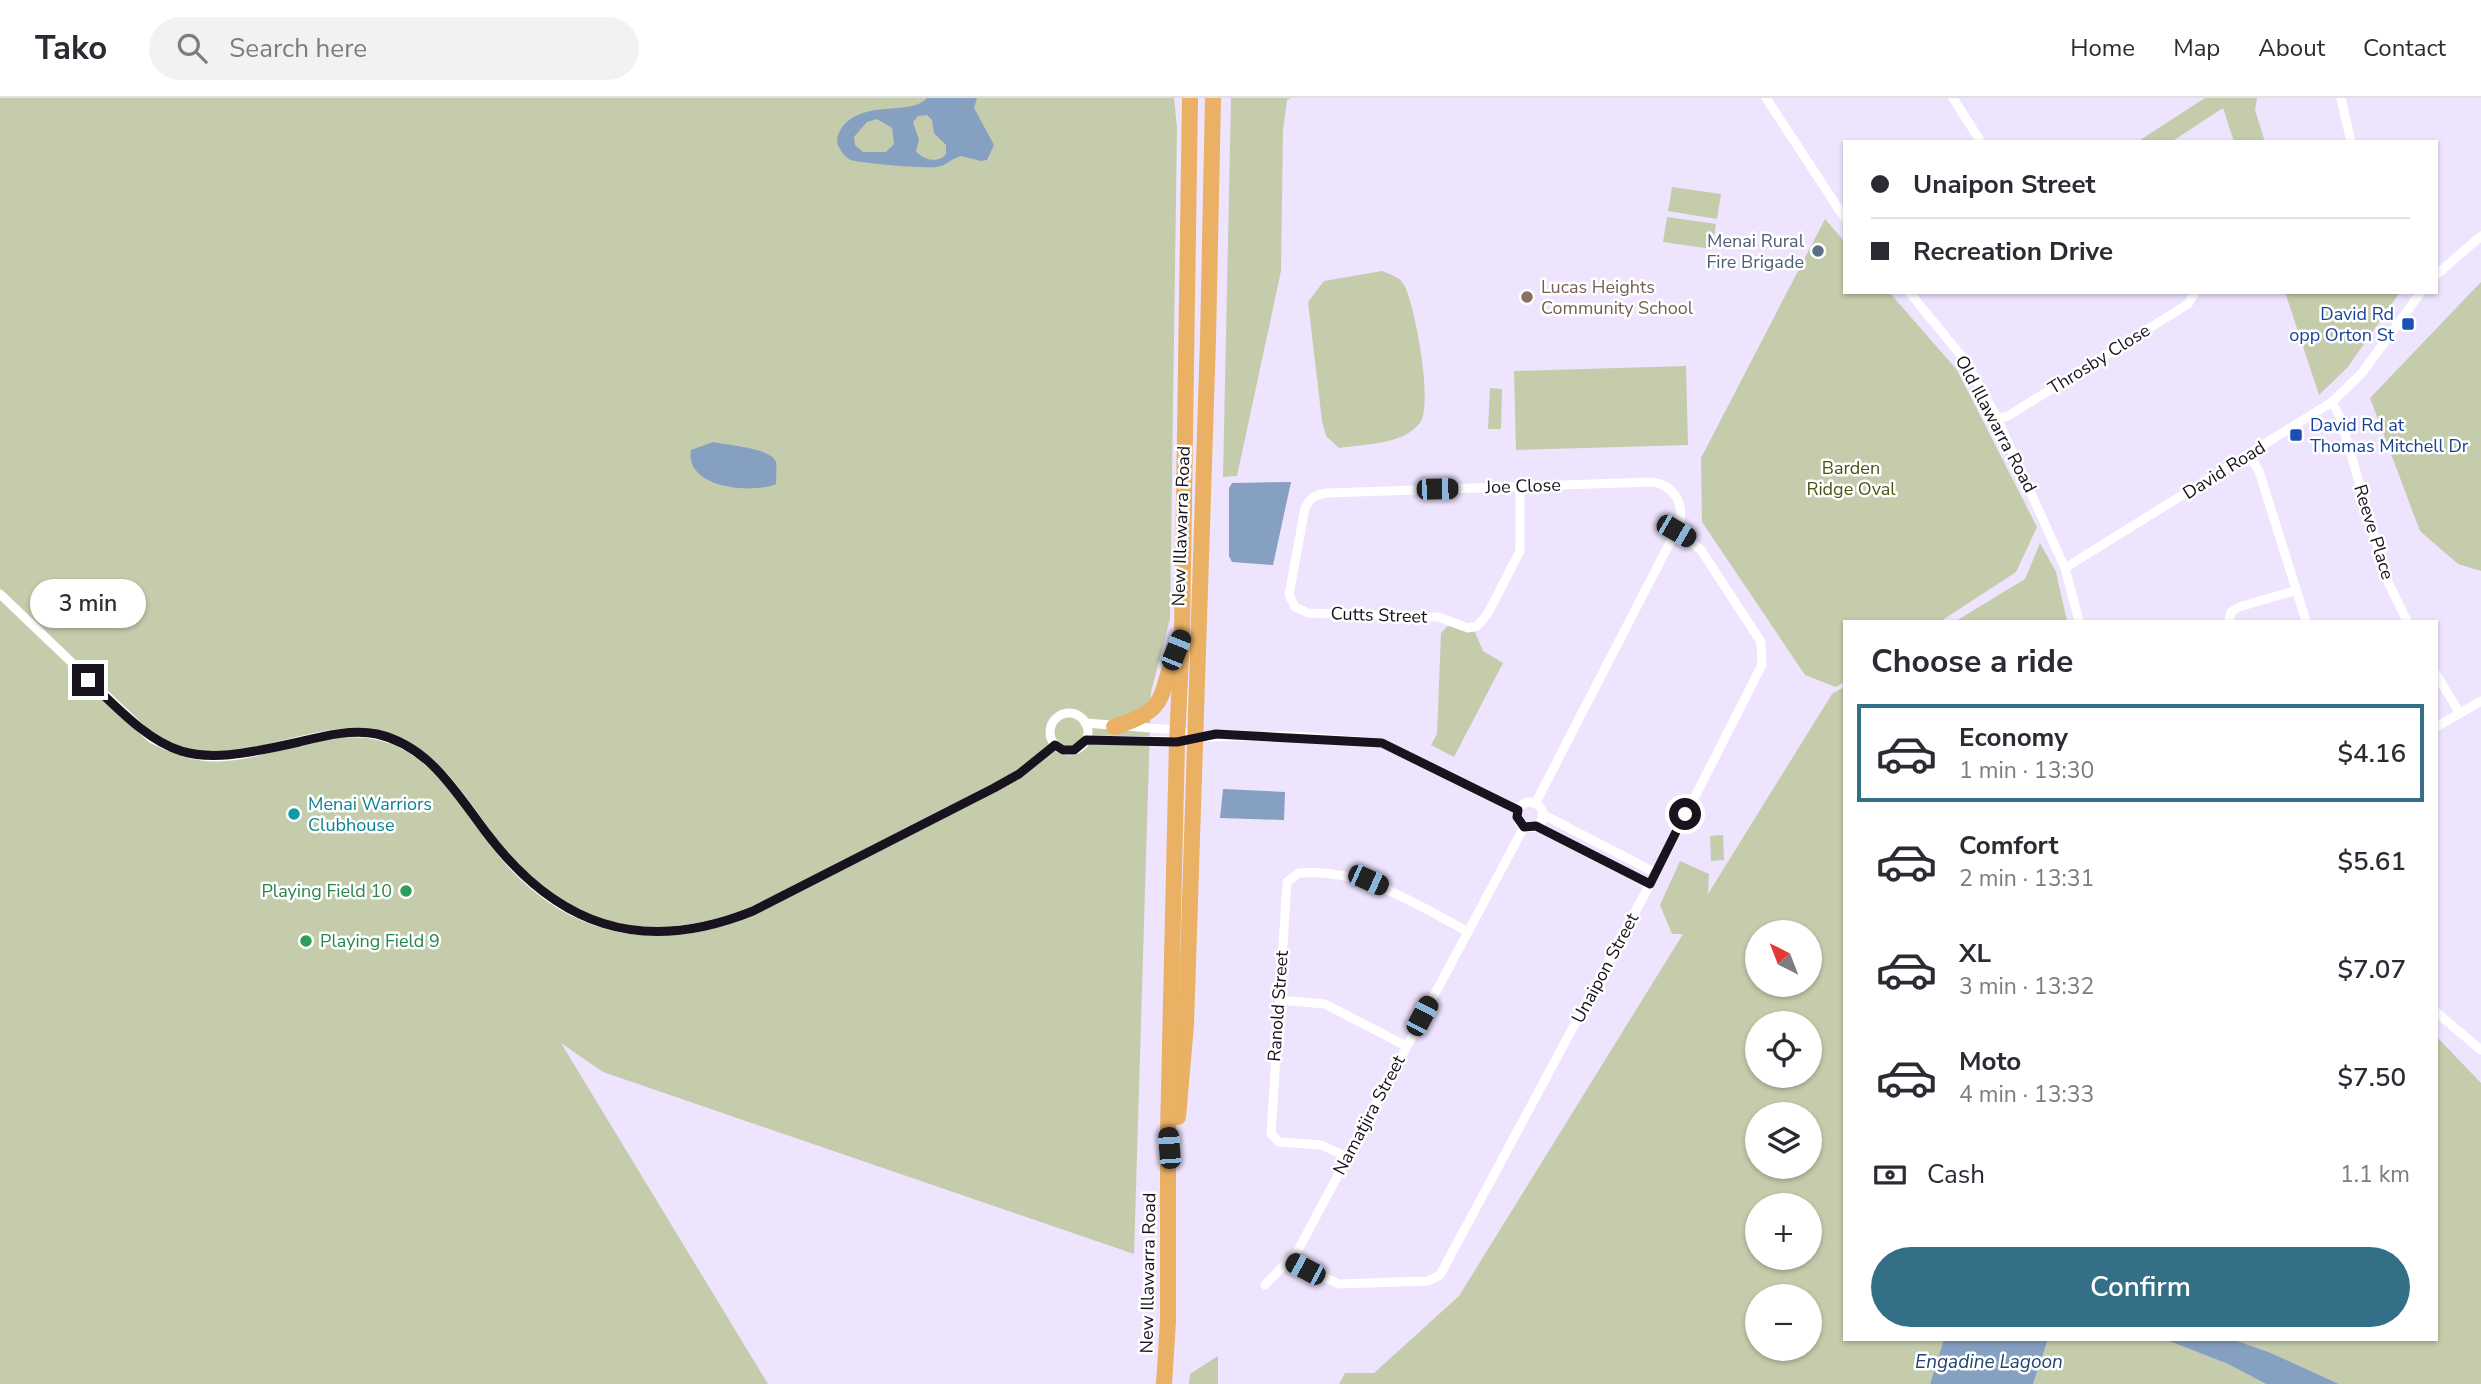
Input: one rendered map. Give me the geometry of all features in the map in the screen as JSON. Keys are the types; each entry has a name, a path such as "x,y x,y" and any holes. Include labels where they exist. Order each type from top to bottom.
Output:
{"highway":[{"name":"New Illawarra Road","path":"1164,1384 1177,736 1182,635 1190,98"},
{"name":"New Illawarra Road","path":"1170,1164 1177,1133 1186,1025 1209,325 1213,98"},
{"path":"1114,727 1138,719 1157,706 1167,686 1170,665 1182,635"}],"street":[{"path":"1766,98 1843,215"},
{"path":"1953,98 1980,140"},
{"path":"2341,98 2351,140"},
{"path":"2438,273 2481,236"},
{"name":"Old Illawarra Road","path":"1911,294 1964,359 1997,419 2066,568 2079,620"},
{"name":"Throsby Close","path":"1997,419 2008,416 2188,304 2194,294"},
{"name":"David Road","path":"2066,568 2332,402 2362,373 2420,294"},
{"name":"Reeve Place","path":"2332,402 2340,417 2388,582 2407,620"},
{"path":"2249,455 2259,471 2306,620"},
{"name":"Joe Close","path":"1295,607 1289,595 1290,579 1305,508 1314,496 1327,493 1651,482 1666,486 1678,499 1681,515 1676,531"},
{"name":"Cutts Street","path":"1295,607 1308,613 1438,617 1468,628 1477,626 1487,615 1520,551 1520,487"},
{"path":"1535,804 1676,531"},
{"name":"Unaipon Street","path":"1290,1262 1339,1284 1428,1281 1440,1275 1656,873 1762,665 1763,653 1761,642 1701,550 1676,531"},
{"path":"2229,620 2231,612 2239,607 2297,590"},
{"path":"0,594 152,739 171,748 215,757 353,732 377,734 398,742 422,755 437,768 495,844 536,888 575,912 640,931 678,933 719,924 753,911 994,788 1019,774 1055,745"},
{"path":"2438,677 2459,712"},
{"path":"2438,726 2481,701"},
{"path":"1177,736 1085,723 1072,714 1056,719 1050,729 1055,745 1063,750 1074,750 1086,740 1177,736 1293,736 1382,743 1518,810"},
{"path":"1085,723 1086,740"},
{"path":"1650,884 1536,826 1524,827 1517,817 1518,810 1527,803 1535,804 1542,814 1656,873"},
{"path":"1536,826 1542,814"},
{"name":"Namatjira Street","path":"1265,1285 1290,1262 1524,827"},
{"name":"Ranold Street","path":"1348,1157 1321,1145 1284,1143 1275,1139 1270,1127 1285,888 1294,875 1335,873 1368,880 1467,931"},
{"path":"1279,1000 1325,1004 1406,1046"},
{"path":"2438,1014 2481,1050"}],"green space":[{"path":"0,98 1174,98 1177,128 1170,619 1151,692 1134,1254 603,1072 561,1043 768,1384 0,1384"},
{"path":"1231,98 1291,98 1287,100 1283,130 1281,271 1237,476 1223,477"},
{"path":"2205,98 2257,98 2255,110 2264,140 2233,140 2223,108 2174,140 2140,140"},
{"path":"1672,187 1721,194 1717,219 1668,211"},
{"path":"1667,217 1716,224 1712,249 1663,242"},
{"name":"Barden Ridge Oval","path":"1825,219 1843,240 1843,294 1891,294 1957,370 2037,527 2016,572 1943,620 1843,620 1843,683 1836,687 1805,675 1702,522 1701,458"},
{"path":"1382,271 1395,276 1404,285 1413,312 1424,377 1424,413 1420,423 1404,436 1394,440 1339,448 1326,436 1322,421 1308,302 1324,281"},
{"path":"2481,282 2481,571 2458,564 2420,531 2370,398"},
{"path":"2286,294 2399,294 2348,367 2319,395"},
{"path":"1686,366 1688,445 1516,450 1514,371"},
{"path":"1490,388 1502,389 1501,429 1488,429"},
{"path":"2040,543 2056,572 2067,620 1958,620 2025,579"},
{"path":"1448,626 1475,632 1483,651 1503,663 1454,757 1431,745 1437,734 1441,633"},
{"path":"1843,688 1843,1341 1943,1341 1930,1384 1339,1384 1345,1373 1374,1373 1459,1296 1683,934 1672,934 1660,905 1680,861 1709,874 1708,894 1832,694"},
{"path":"1723,835 1724,860 1711,861 1710,836"},
{"path":"2438,1038 2481,1083 2481,1384 2339,1384 2238,1341 2438,1341"},
{"path":"2047,1341 2169,1341 2228,1364 2266,1384 2033,1384"},
{"path":"1218,1356 1218,1384 1189,1384 1190,1374"}],"water":[{"path":"927,98 977,98 974,108 994,145 987,160 961,156 937,167 866,163 851,160 838,146 837,139 841,129 861,114 919,104","holes":["927,115 932,120 934,133 946,145 946,154 935,160 926,159 916,151 919,140 913,122 918,116","877,119 892,128 894,144 886,152 863,152 855,145 854,137 867,122"]},
{"path":"713,442 758,450 773,457 776,462 776,484 738,488 709,481 698,473 692,463 691,450"},
{"path":"1291,482 1273,565 1232,562 1229,556 1229,488 1232,483"},
{"path":"1223,789 1285,792 1284,820 1220,818"},
{"name":"Engadine Lagoon","path":"1943,1341 2047,1341 2033,1384 1930,1384"},
{"path":"2169,1341 2238,1341 2339,1384 2266,1384 2228,1364"}],"place":[{"name":"Menai Rural Fire Brigade","path":"1818,251"},
{"name":"Lucas Heights Community School","path":"1527,297"},
{"name":"David Rd opp Orton St","path":"2408,324"},
{"name":"David Rd at Thomas Mitchell Dr","path":"2296,435"},
{"name":"Menai Warriors Clubhouse","path":"294,814"},
{"name":"Playing Field 10","path":"406,891"},
{"name":"Playing Field 9","path":"306,941"}],"route":[{"path":"88,680 152,739 193,754 236,756 353,732 377,734 398,742 422,755 437,768 495,844 519,873 536,888 575,912 640,931 678,933 719,924 753,911 994,788 1019,774 1055,745 1069,751 1079,748 1086,740 1177,742 1194,736 1216,734 1293,736 1395,746 1518,810 1517,817 1524,827 1536,826 1650,884 1685,814"}]}
